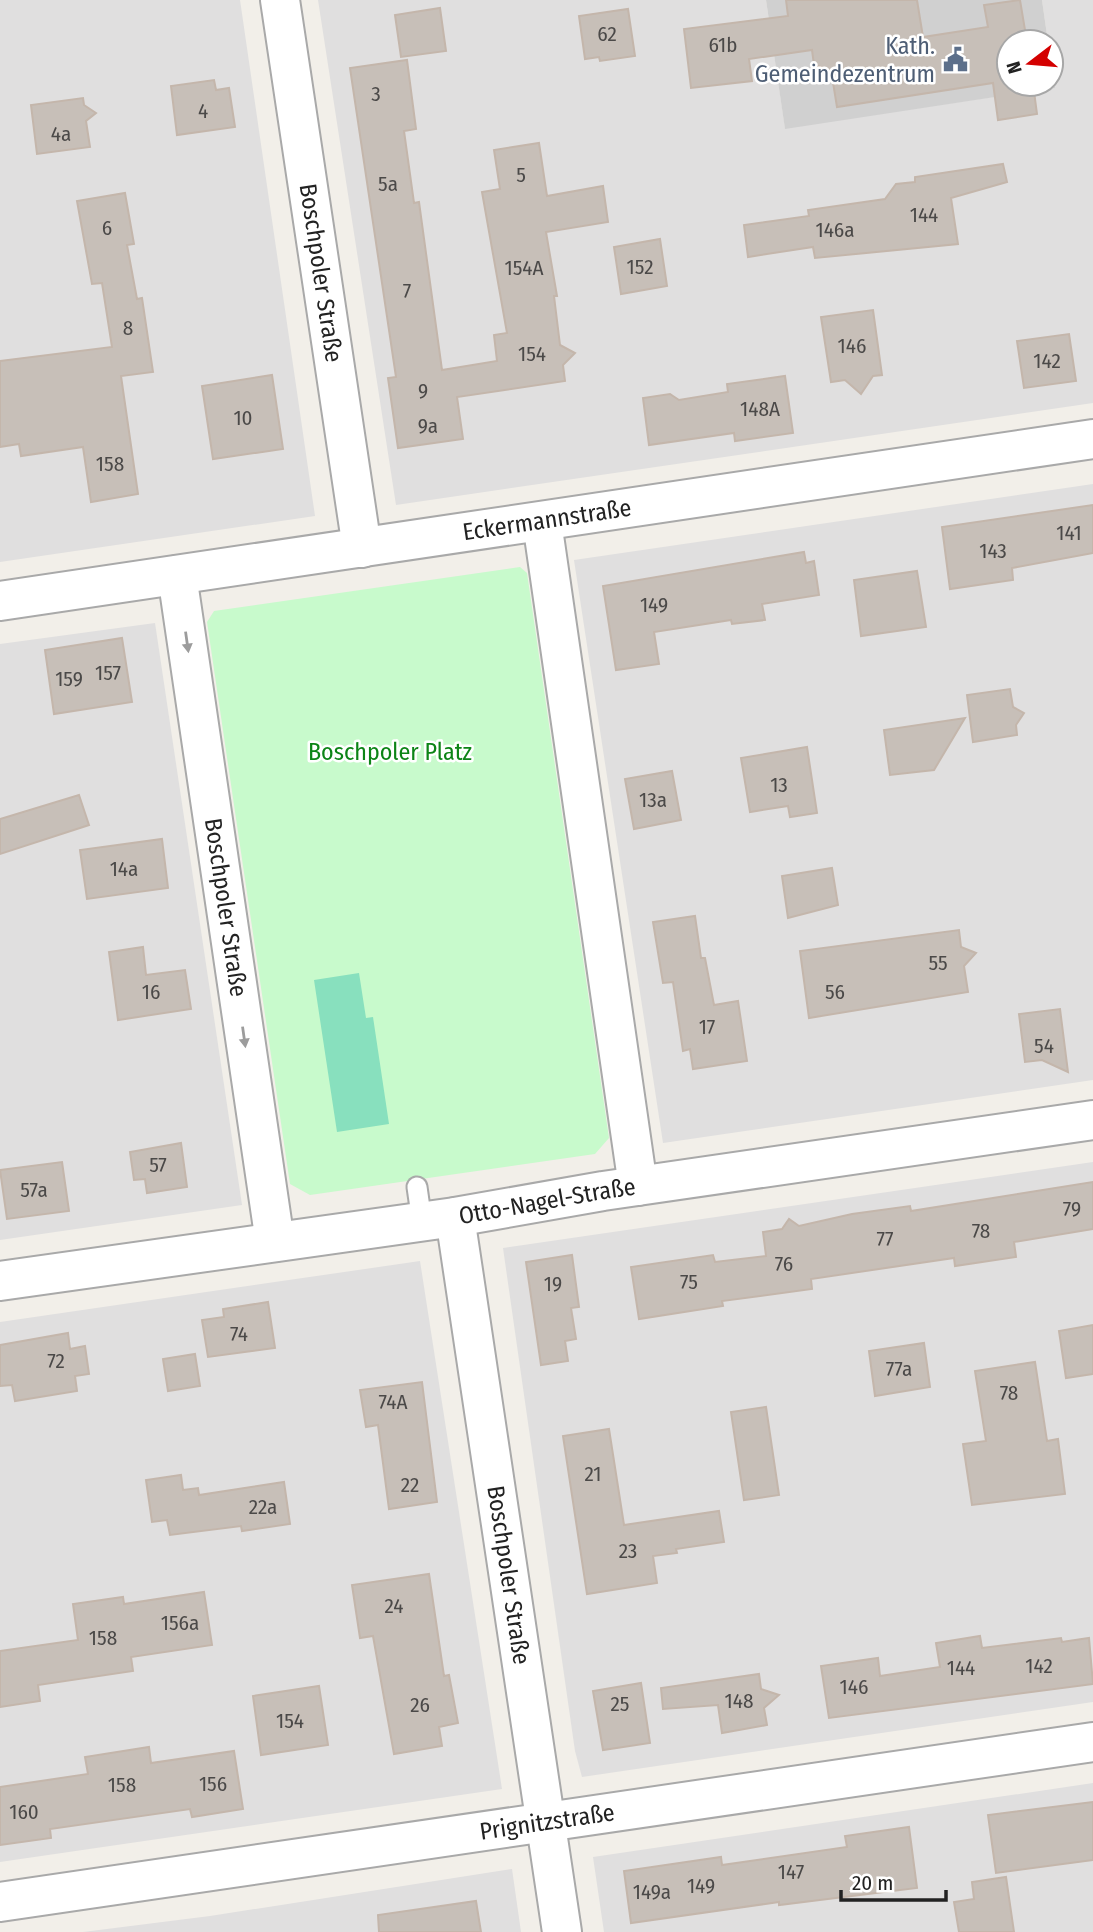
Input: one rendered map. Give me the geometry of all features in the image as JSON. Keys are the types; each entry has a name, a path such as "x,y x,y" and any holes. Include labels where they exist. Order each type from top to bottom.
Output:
{"street":[{"name":"Boschpoler Straße","path":"280,0 362,548"},
{"name":"Eckermannstraße","path":"0,601 1093,439"},
{"path":"542,522 638,1186"},
{"name":"Boschpoler Straße","path":"177,575 275,1241"},
{"name":"Otto-Nagel-Straße","path":"0,1281 275,1241 431,1209 638,1186 1093,1120"},
{"name":"Boschpoler Straße","path":"431,1209 546,1822 562,1932"},
{"name":"Prignitzstraße","path":"0,1902 1093,1742"}],"shaded area":[{"path":"0,0 240,0 315,516 0,562"},
{"path":"318,0 766,0 785,128 995,97 1065,98 1065,28 1046,28 1042,0 1093,0 1093,403 396,505"},
{"path":"766,0 1042,0 1046,28 995,28 995,97 785,129"},
{"path":"1093,484 1093,1080 663,1143 574,560"},
{"path":"155,623 242,1205 0,1240 0,644"},
{"path":"1093,1162 1093,1702 582,1777 575,1751 503,1248"},
{"path":"420,1261 502,1789 0,1862 0,1322"},
{"path":"1093,1783 1093,1932 604,1932 593,1857"},
{"path":"512,1869 521,1932 83,1932 210,1916"}],"green space":[{"name":"Boschpoler Platz","path":"520,567 527,573 609,1138 595,1154 310,1195 290,1184 207,622 214,611"},
{"path":"359,973 366,1018 373,1017 389,1124 337,1132 314,980"}],"building":[{"path":"786,0 917,0 923,37 988,27 984,5 1020,0 1025,28 995,28 995,98 993,83 837,107 831,70 814,65 812,50 749,59 752,81 691,88 684,29 788,16"},
{"path":"440,8 446,51 401,57 395,15"},
{"path":"628,9 635,56 600,61 599,57 585,59 579,16"},
{"path":"407,60 416,129 404,131 414,203 419,202 442,370 497,361 494,335 507,333 482,192 500,189 494,150 539,143 547,196 603,186 608,222 546,232 557,296 554,296 560,345 575,353 563,365 565,381 457,397 463,439 398,448 388,378 396,377 350,68"},
{"path":"214,80 216,90 229,88 235,127 177,135 171,86"},
{"path":"83,98 84,105 96,113 86,121 90,147 37,154 31,105"},
{"path":"995,98 1035,98 1037,114 998,120"},
{"path":"1003,164 1007,182 951,198 958,244 815,258 813,247 748,257 744,225 809,216 808,210 885,199 896,184 915,182 915,177"},
{"path":"125,193 134,244 127,245 137,299 142,298 153,372 121,376 138,494 91,502 83,447 21,456 19,444 0,447 0,361 112,347 102,283 92,284 77,201"},
{"path":"660,239 667,286 621,294 614,247"},
{"path":"873,310 882,375 873,376 861,394 845,380 831,382 821,317"},
{"path":"1069,334 1076,381 1024,388 1017,341"},
{"path":"272,375 283,449 213,459 202,386"},
{"path":"785,376 793,433 735,441 734,433 649,445 643,398 670,394 679,400 728,392 727,384"},
{"path":"1093,505 1093,553 1012,568 1013,580 950,589 942,527"},
{"path":"804,552 806,563 814,561 819,595 762,604 765,620 732,624 731,620 654,632 659,664 616,670 603,586"},
{"path":"917,571 926,627 861,636 854,580"},
{"path":"122,638 132,702 54,714 45,650"},
{"path":"1010,689 1013,707 1024,713 1016,725 1017,735 973,742 967,695"},
{"path":"965,718 934,770 890,775 884,730"},
{"path":"807,747 817,813 790,817 788,806 750,812 741,758"},
{"path":"672,771 681,820 634,829 625,779"},
{"path":"79,795 89,825 0,854 0,819"},
{"path":"162,839 168,888 87,899 80,850"},
{"path":"832,868 838,905 788,918 782,876"},
{"path":"695,916 701,958 705,958 714,1005 738,1001 747,1061 693,1069 690,1049 683,1051 673,982 663,983 653,922"},
{"path":"959,930 961,947 976,953 964,966 968,992 809,1018 800,951"},
{"path":"143,947 146,975 185,970 191,1009 118,1020 109,952"},
{"path":"1060,1009 1068,1072 1042,1060 1025,1062 1019,1014"},
{"path":"181,1143 187,1187 147,1193 145,1179 134,1180 130,1152"},
{"path":"62,1162 69,1211 7,1219 0,1170"},
{"path":"1093,1182 1093,1229 1014,1242 1016,1257 955,1266 954,1258 811,1279 812,1289 722,1301 723,1306 639,1319 631,1267 713,1255 715,1262 766,1256 763,1232 782,1229 789,1219 799,1226 852,1214 910,1206 911,1211"},
{"path":"572,1255 579,1307 571,1308 576,1339 565,1341 568,1361 541,1365 526,1262"},
{"path":"268,1302 275,1348 208,1357 202,1320 224,1317 223,1309"},
{"path":"1093,1325 1093,1374 1066,1378 1059,1331"},
{"path":"68,1333 70,1349 85,1346 89,1374 75,1376 77,1391 15,1401 12,1385 0,1386 0,1345"},
{"path":"924,1343 930,1387 875,1396 869,1351"},
{"path":"195,1354 200,1386 168,1391 163,1359"},
{"path":"1035,1362 1047,1441 1058,1439 1065,1494 972,1505 963,1444 986,1441 975,1371"},
{"path":"422,1382 437,1502 389,1509 378,1425 366,1427 360,1390"},
{"path":"766,1407 779,1495 744,1500 731,1412"},
{"path":"609,1429 624,1525 719,1511 724,1542 676,1549 677,1553 653,1556 657,1583 587,1594 563,1436"},
{"path":"181,1475 183,1490 198,1488 199,1495 284,1482 290,1524 242,1531 241,1526 170,1535 167,1520 152,1522 146,1480"},
{"path":"429,1574 444,1676 449,1675 458,1723 439,1727 442,1746 394,1754 373,1636 360,1638 352,1585"},
{"path":"204,1592 212,1645 131,1657 133,1671 38,1685 40,1701 0,1707 0,1651 78,1640 73,1604 123,1597 124,1604"},
{"path":"980,1636 982,1648 1061,1638 1062,1642 1089,1638 1093,1684 829,1718 821,1666 878,1658 880,1676 940,1667 936,1643"},
{"path":"759,1674 761,1689 779,1695 764,1708 767,1725 722,1733 718,1705 663,1709 661,1688"},
{"path":"641,1683 650,1743 603,1750 593,1691"},
{"path":"319,1686 328,1745 261,1755 253,1696"},
{"path":"149,1747 151,1763 234,1751 243,1809 192,1817 190,1809 50,1829 51,1838 0,1845 0,1787 88,1774 85,1757"},
{"path":"1093,1802 1093,1860 996,1873 988,1815"},
{"path":"909,1827 917,1888 779,1905 779,1902 631,1923 624,1871 721,1857 722,1865 847,1847 845,1836"},
{"path":"1006,1877 1014,1932 959,1932 954,1902 974,1899 972,1882"},
{"path":"476,1901 481,1932 379,1932 378,1915"}],"place":[{"name":"Kath. Gemeindezentrum","path":"955,60"}]}
